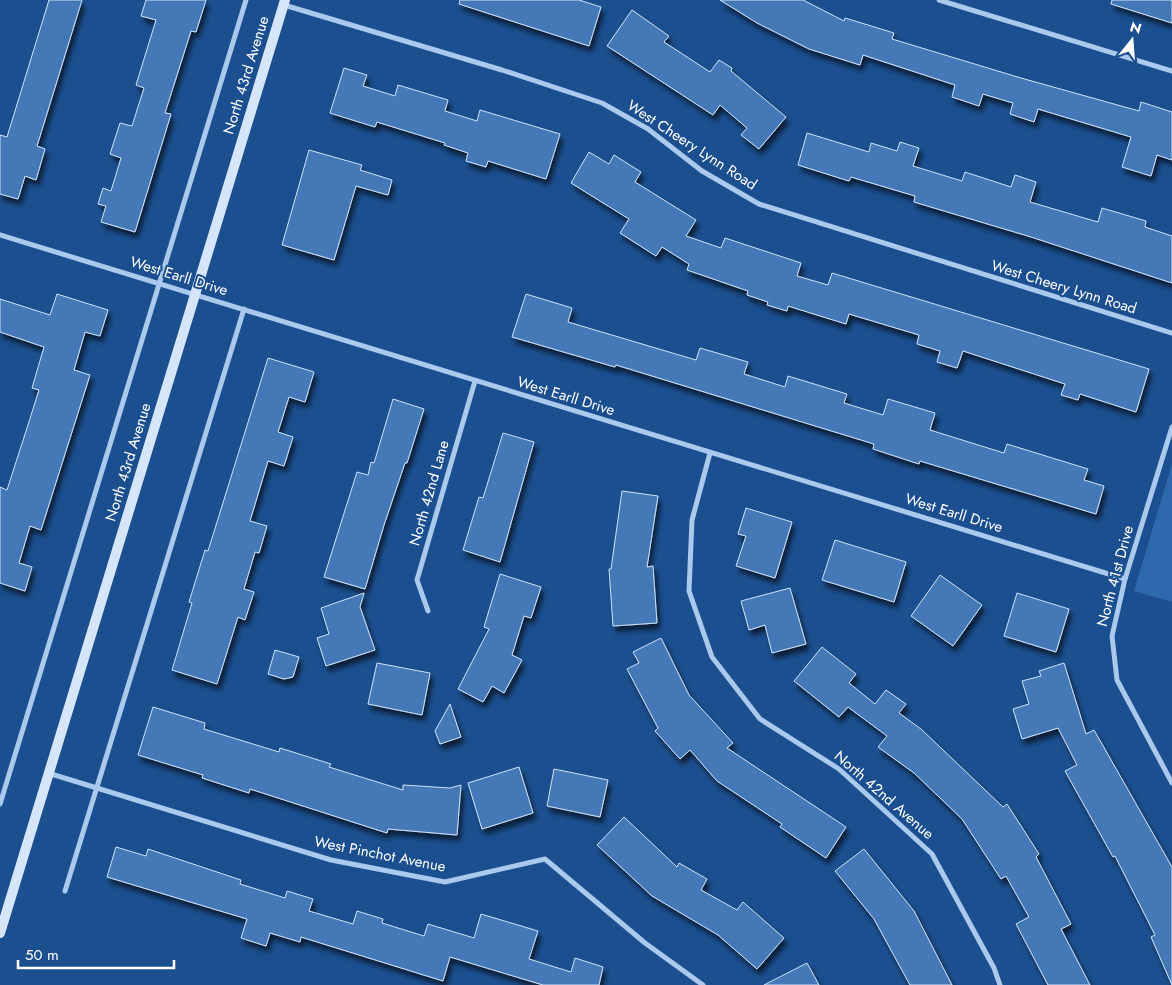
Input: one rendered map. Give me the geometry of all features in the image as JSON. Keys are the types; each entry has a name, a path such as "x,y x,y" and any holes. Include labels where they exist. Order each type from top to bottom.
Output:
{"main road":[{"name":"North 43rd Avenue","path":"0,933 284,2"}],"street":[{"name":"North 43rd Avenue","path":"0,804 2,790 246,0"},
{"path":"939,0 1172,71"},
{"name":"West Cheery Lynn Road","path":"284,2 602,103 648,128 702,171 759,204 1172,333"},
{"name":"West Earll Drive","path":"0,234 1126,579"},
{"path":"65,891 244,309"},
{"name":"North 42nd Lane","path":"428,611 417,580 475,381"},
{"name":"North 41st Drive","path":"1172,427 1126,579 1112,636 1117,680 1172,783"},
{"name":"North 42nd Avenue","path":"710,453 692,520 689,591 712,657 760,719 839,769 932,854 994,968 1000,985"},
{"name":"West Pinchot Avenue","path":"48,773 331,860 445,882 546,859 645,943 703,985"}],"shaded area":[{"path":"1172,464 1172,602 1134,591"}],"building":[{"path":"49,0 82,0 37,146 45,149 36,180 25,176 18,199 0,194 0,135 7,137"},
{"path":"146,0 206,0 196,32 191,31 165,113 171,114 135,232 101,222 106,206 98,204 103,188 111,191 121,158 110,154 120,123 132,126 144,88 136,85 156,20 141,16"},
{"path":"460,0 579,0 601,7 589,46 459,4"},
{"path":"720,0 803,0 844,21 845,18 894,33 892,39 1139,111 1141,102 1172,112 1172,160 1157,155 1151,176 1122,167 1131,137 1038,109 1034,122 1010,114 1013,103 983,94 979,106 952,97 955,85 863,55 860,65 809,49 757,23"},
{"path":"1112,0 1172,0 1172,23 1111,4"},
{"path":"632,10 669,36 664,42 710,72 719,60 732,68 731,71 786,117 759,149 741,135 747,128 720,105 713,115 607,46"},
{"path":"344,68 367,75 363,86 395,96 398,85 448,100 445,111 477,121 480,110 560,134 546,179 488,161 486,167 466,161 468,153 444,145 445,143 377,122 375,127 330,113"},
{"path":"807,133 869,152 871,143 897,151 900,142 919,148 913,166 962,181 965,172 1011,187 1015,175 1036,182 1030,202 1098,222 1102,208 1146,221 1145,227 1172,236 1172,283 1031,237 914,202 915,196 851,177 849,181 798,165"},
{"path":"309,150 362,165 360,170 392,180 388,195 356,186 334,260 282,245"},
{"path":"589,152 609,164 614,155 641,172 635,182 696,220 686,236 721,248 725,238 801,263 797,276 828,285 832,273 1149,369 1136,412 1080,394 1078,400 1061,395 1065,384 963,351 957,368 937,362 940,351 917,344 919,335 849,314 846,324 788,306 787,311 767,305 768,302 747,295 748,291 687,270 689,264 662,247 656,256 620,233 629,219 571,183"},
{"path":"57,294 108,310 100,336 85,332 74,370 90,375 41,530 30,526 19,563 32,567 25,591 0,583 0,487 7,490 39,390 32,388 44,347 0,332 0,299 50,315"},
{"path":"526,294 572,308 568,322 696,360 700,348 748,362 744,374 785,387 788,376 847,394 844,403 883,415 888,399 935,413 930,430 1004,453 1007,444 1088,469 1084,480 1104,486 1096,514 920,461 919,464 873,449 874,444 616,365 615,367 512,337"},
{"path":"268,358 314,372 305,402 289,397 278,432 293,437 284,466 268,461 250,521 267,526 259,553 255,552 244,589 254,592 245,620 238,617 217,684 172,670 192,603 189,602 205,550 208,551"},
{"path":"393,399 424,409 407,463 405,463 384,525 365,589 324,577 357,472 368,475 371,462 374,463"},
{"path":"503,433 534,442 500,562 463,550 479,497 483,498"},
{"path":"622,491 658,496 647,567 653,566 657,623 613,626 609,569 611,569"},
{"path":"746,508 792,522 775,578 736,566 746,536 738,534"},
{"path":"835,540 906,562 894,602 822,580"},
{"path":"500,574 541,587 531,618 524,616 512,655 522,660 504,693 492,686 483,702 458,689 489,629 484,627"},
{"path":"940,575 982,605 953,646 911,616"},
{"path":"790,588 806,644 772,653 765,625 749,630 741,601"},
{"path":"364,593 360,607 375,650 326,666 317,638 329,634 321,608"},
{"path":"1017,593 1069,609 1056,652 1004,636"},
{"path":"661,638 689,695 733,743 727,748 846,827 826,858 780,827 782,824 717,781 690,750 680,759 655,731 658,728 627,669 639,663 633,652"},
{"path":"822,647 856,674 849,683 875,704 886,690 906,704 899,713 921,729 1003,807 1007,804 1039,854 1036,857 1071,924 1061,929 1090,985 1048,985 1016,924 1029,917 1006,876 1001,879 962,819 914,773 878,747 887,736 848,707 839,717 794,681"},
{"path":"275,650 299,657 293,677 284,679 268,674"},
{"path":"377,663 430,673 422,715 368,704"},
{"path":"1064,663 1086,734 1094,730 1172,867 1172,985 1151,937 1155,935 1115,856 1113,857 1065,771 1077,765 1058,728 1022,739 1013,709 1029,704 1022,681 1041,676 1039,671"},
{"path":"450,704 461,737 440,744 435,731"},
{"path":"153,707 205,723 204,729 279,752 280,748 331,764 329,767 403,790 403,785 450,788 461,785 457,835 388,829 387,833 250,789 249,793 202,778 203,775 138,755"},
{"path":"519,767 533,813 482,829 468,783"},
{"path":"554,769 608,780 600,817 547,806"},
{"path":"624,817 677,867 679,863 707,879 701,890 737,910 743,902 784,938 757,969 718,935 652,896 597,845"},
{"path":"116,847 146,856 148,849 241,880 240,884 285,898 287,891 313,899 309,911 353,924 357,911 383,919 382,923 424,936 428,924 474,938 481,914 538,931 529,959 571,972 575,958 603,967 599,985 543,985 450,957 443,981 301,937 300,942 270,933 266,946 241,938 247,919 107,877"},
{"path":"864,849 914,911 952,985 910,985 874,919 835,871"},
{"path":"807,963 819,985 764,985"}]}
